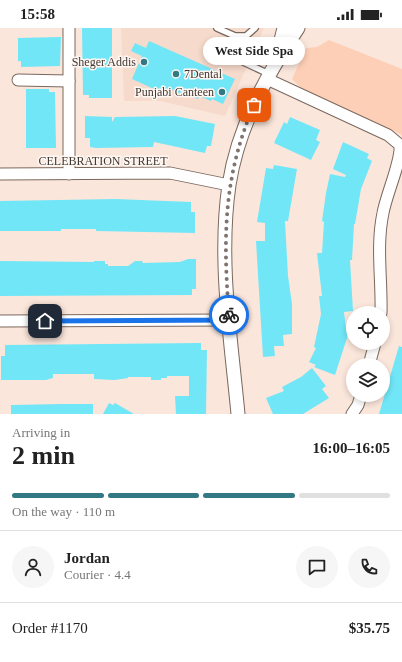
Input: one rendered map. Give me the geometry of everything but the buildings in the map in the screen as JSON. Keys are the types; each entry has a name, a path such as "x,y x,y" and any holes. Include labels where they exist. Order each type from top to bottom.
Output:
{"street":[{"path":"69,28 70,174"},
{"path":"270,73 284,28"},
{"path":"238,414 225,248 229,185 247,120 270,73 298,28"},
{"path":"270,73 388,135 400,145 401,155 385,201 380,230 381,306"},
{"path":"18,80 69,81"},
{"name":"CELEBRATION STREET","path":"0,174 170,173 229,185"},
{"path":"0,321 230,320"},
{"path":"352,414 359,402"}],"lane":[{"path":"217,28 235,36 246,36 255,28"},
{"path":"239,60 270,73"}],"shaded area":[{"path":"121,28 264,28 225,116 160,101 124,101"},
{"path":"329,40 402,69 402,136 301,88 292,79 306,48 317,47"}],"way so far":[{"path":"229,315 225,248 229,185 237,150 247,120 254,105"}],"place":[{"name":"Sheger Addis","path":"144,62"},
{"name":"7Dental","path":"176,74"},
{"name":"Punjabi Canteen","path":"222,92"},
{"name":"West Side Spa","path":"254,105"}],"route":[{"path":"45,321 230,320 229,315"}]}
